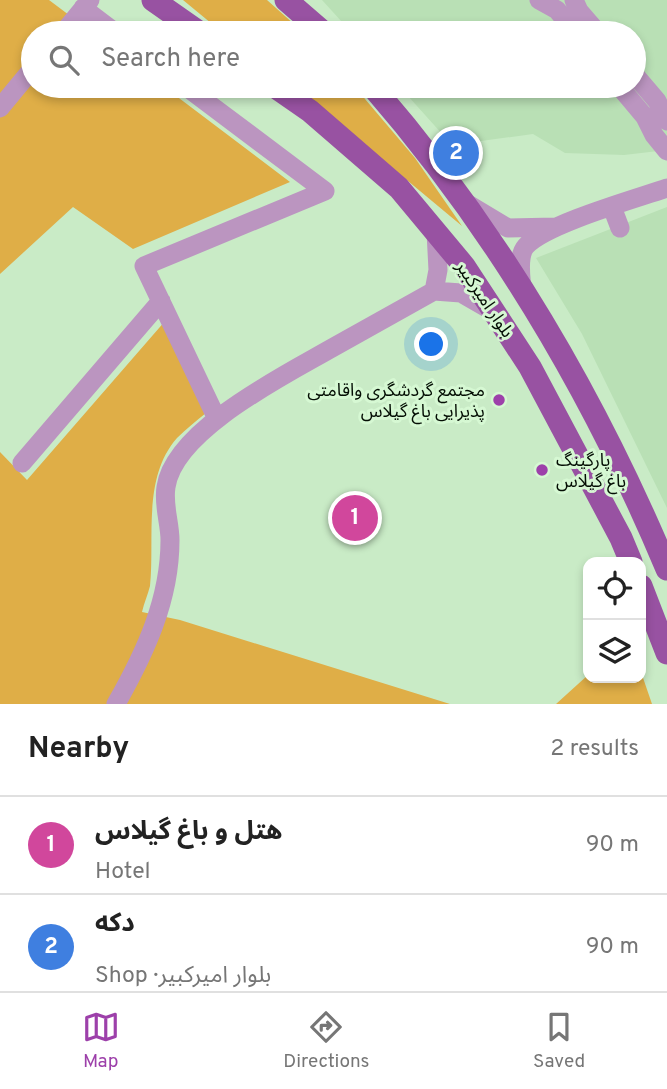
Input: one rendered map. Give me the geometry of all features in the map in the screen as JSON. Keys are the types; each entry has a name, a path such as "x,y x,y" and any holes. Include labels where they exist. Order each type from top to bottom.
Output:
{"main road":[{"path":"153,0 183,21"},
{"path":"167,0 187,21"},
{"path":"286,0 310,21"},
{"name":"بلوار امیرکبیر","path":"291,98 399,188 464,266 530,367 629,557"},
{"name":"بلوار امیرکبیر","path":"383,98 466,203 522,289 602,426 667,569"},
{"path":"646,599 667,653"}],"street":[{"path":"539,0 557,10 566,21"},
{"path":"573,0 588,21"},
{"path":"72,21 87,4 104,21"},
{"path":"0,108 21,83"},
{"path":"646,88 657,100 667,121"},
{"path":"202,98 324,191 144,266 217,419"},
{"path":"629,98 667,151"},
{"path":"522,289 520,261 525,247 556,227 667,188"},
{"path":"466,203 508,228 556,227"},
{"path":"612,207 620,228"},
{"path":"434,291 438,270 436,232"},
{"path":"116,704 154,628 166,589 170,540 166,488 175,461 217,419 266,385 434,291 461,293 496,314"},
{"path":"22,463 161,301"}],"shaded area":[{"path":"0,0 49,0 77,21 21,21 21,98 179,98 290,182 133,249 73,207 0,274"},
{"path":"183,0 267,0 291,21 208,21"},
{"path":"322,0 667,0 667,150 624,155 565,153 533,134 452,145 410,98 646,98 646,21 341,21"},
{"path":"308,98 364,98 415,158 462,226"},
{"path":"667,207 667,508 582,334 536,258"},
{"path":"166,320 206,413 177,438 159,471 152,509 150,586 142,612 180,620 450,704 0,704 0,452 27,480"},
{"path":"583,680 583,683 645,683 652,704 556,704"}],"place":[{"name":"دکه","path":"456,153"},
{"name":"مجتمع گردشگری واقامتی پذیرایی باغ گیلاس","path":"499,400"},
{"name":"پارگینگ باغ گیلاس","path":"542,470"},
{"name":"هتل و باغ گیلاس","path":"355,518"}]}
